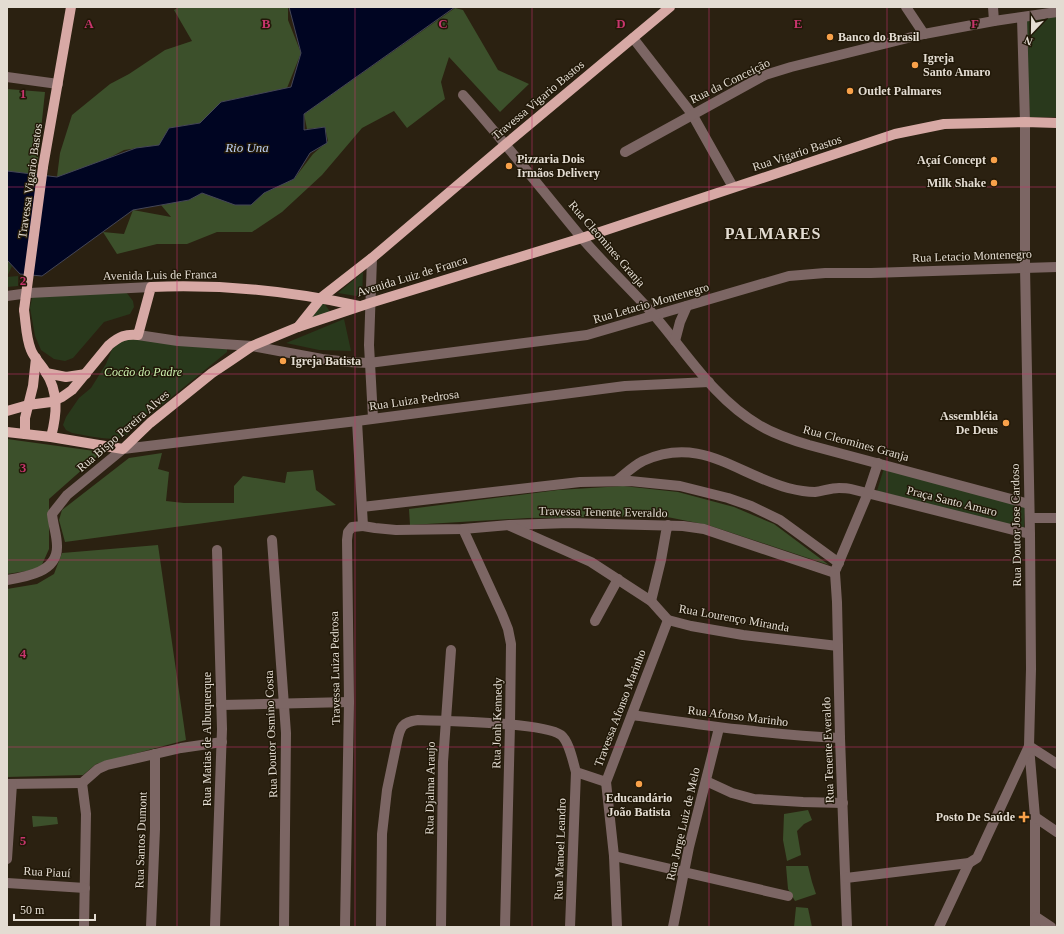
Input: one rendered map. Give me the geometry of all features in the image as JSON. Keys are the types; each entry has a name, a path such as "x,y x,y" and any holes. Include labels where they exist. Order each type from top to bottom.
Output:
{"main road":[{"name":"Travessa Vigario Bastos","path":"56,400 53,388 46,372 31,351 24,310 44,167 71,7"},
{"name":"Travessa Vigario Bastos","path":"298,327 322,298 372,258 670,7"},
{"name":"Rua Vigario Bastos","path":"582,238 895,134 944,124 1025,122 1057,123"},
{"name":"Avenida Luiz de Franca","path":"252,346 298,327 365,304 582,238"},
{"name":"Avenida Luis de Franca","path":"151,287 183,286 232,288 365,304"},
{"path":"7,412 28,405 56,400 72,390 109,345 115,340 126,334 138,335 151,287"},
{"name":"Rua Bispo Pereira Alves","path":"123,449 150,423 212,373 252,346"},
{"path":"25,434 25,424 33,386 36,358"},
{"path":"46,372 66,376 86,374"},
{"path":"51,437 55,422 56,400"},
{"path":"7,432 51,437 123,449"}],"street":[{"path":"906,7 924,34"},
{"path":"993,7 994,21"},
{"name":"Rua da Conceição","path":"625,152 765,75 791,67 924,34 994,21 1057,12"},
{"name":"Rua Doutor Jose Cardoso","path":"1022,18 1025,122 1025,267 1030,518 1031,669 1029,746 1035,817 1035,922"},
{"path":"633,38 692,114 733,187"},
{"path":"7,77 58,84"},
{"name":"Rua Cleomines Granja","path":"464,95 506,144 582,238 654,315 700,373 737,410 758,425 809,446 1029,504"},
{"path":"372,258 365,304 373,418"},
{"name":"Rua Letacio Montenegro","path":"252,346 322,359 369,363 587,335 789,276 807,274 1057,267"},
{"name":"Avenida Luis de Franca","path":"7,296 29,293 151,287"},
{"path":"674,341 687,306"},
{"path":"138,335 178,341 252,346"},
{"name":"Rua Luiza Pedrosa","path":"123,449 356,421 625,386 709,382"},
{"path":"356,421 363,526"},
{"name":"Rua Bispo Pereira Alves","path":"7,580 39,573 48,566 56,556 57,547 52,514 67,495 123,449"},
{"name":"Praça Santo Amaro","path":"616,481 641,462 660,455 674,453 705,455 722,460 781,485 799,490 815,492 839,488 868,493 1030,534"},
{"path":"835,573 868,493 878,463"},
{"path":"362,507 580,482 630,480 680,486 728,498 751,506 780,520 839,563"},
{"path":"1030,518 1057,518"},
{"name":"Travessa Tenente Everaldo","path":"363,526 396,530 463,529 509,525 569,523 683,526 704,529 835,573"},
{"name":"Rua Lourenço Miranda","path":"509,525 591,562 651,601 668,620 691,626 743,635 838,646"},
{"path":"651,601 668,525"},
{"name":"Travessa Luiza Pedrosa","path":"345,927 349,702 347,540 348,532 352,527 363,526"},
{"name":"Rua Jonh Kennedy","path":"463,529 508,629 511,644 505,927"},
{"name":"Rua Doutor Osmino Costa","path":"272,540 285,703 286,782 284,927"},
{"name":"Rua Matias de Albuquerque","path":"215,927 222,742 217,550"},
{"name":"Rua Tenente Everaldo","path":"835,573 847,927"},
{"path":"595,621 618,579"},
{"name":"Travessa Afonso Marinho","path":"617,927 614,856 606,782 668,620"},
{"name":"Rua Djalma Araujo","path":"441,927 443,762 452,650"},
{"path":"221,705 349,702"},
{"name":"Rua Afonso Marinho","path":"632,715 719,728 793,736 840,738"},
{"path":"381,927 382,834 391,770 399,732 402,726 409,721 418,720 510,725"},
{"name":"Rua Manoel Leandro","path":"510,725 552,731 562,736 567,743 576,772 570,927"},
{"name":"Rua Jorge Luiz de Melo","path":"673,927 689,847 719,728"},
{"path":"7,860 9,784 82,783 90,774 102,767 181,748 222,742"},
{"path":"846,878 968,863 977,858 1029,746 1057,764"},
{"name":"Rua Santos Dumont","path":"151,927 155,829 155,754"},
{"path":"576,772 606,782"},
{"path":"706,781 732,793 754,798 803,802 842,803"},
{"path":"82,783 86,814 84,927"},
{"path":"1035,817 1057,832"},
{"path":"614,856 788,896"},
{"path":"940,927 968,863"},
{"name":"Rua Piauí","path":"7,883 85,888"},
{"path":"1035,922 1051,927"}],"green space":[{"path":"179,7 288,7 288,20 301,53 287,88 221,102 200,123 169,128 160,145 124,150 90,168 57,177 60,153 72,115 110,84 129,74 165,50 192,41 174,10"},
{"path":"455,8 463,10 498,70 529,84 500,112 449,57 441,82 445,99 407,128 394,111 362,128 322,175 282,212 252,232 217,232 187,244 157,244 117,254 103,232 124,234 133,210 171,217 161,205 189,200 202,193 250,205 264,193 294,179 313,154 328,141 325,127 307,129 304,114"},
{"path":"1057,15 1057,117 1030,117 1024,20"},
{"path":"7,89 45,92 36,177 7,174"},
{"path":"7,260 12,266 7,277"},
{"path":"363,272 362,297 338,293"},
{"path":"18,276 18,286 7,287 7,277"},
{"path":"126,292 133,301 134,307 130,314 104,322 73,358 65,361 54,359 41,350 35,336 30,308 33,293"},
{"path":"324,303 331,313 299,324 312,309"},
{"path":"344,319 351,351 319,350 286,343"},
{"name":"Cocão do Padre","path":"120,338 227,348 227,352 124,437 112,439 72,433 66,430 63,425 66,417 79,398 91,388 106,364 113,347"},
{"path":"7,439 102,452 49,499 49,549 40,569 7,574"},
{"path":"162,453 158,469 169,472 166,501 184,503 234,503 234,486 243,476 285,483 287,472 313,470 316,490 336,505 65,542 59,520 62,510 129,458"},
{"path":"884,468 1025,507 1024,529 877,491"},
{"path":"623,486 678,492 734,507 774,524 829,565 708,525 662,516 528,518 410,525 409,509 558,490"},
{"path":"158,545 186,740 96,764 83,775 7,777 7,589 37,584 54,574 62,553"},
{"path":"808,810 812,820 804,824 797,831 801,855 787,861 783,840 784,814"},
{"path":"32,816 57,817 58,824 33,827"},
{"path":"786,866 808,866 816,894 795,901 788,889"},
{"path":"796,907 808,908 812,927 794,927"}],"water":[{"name":"Rio Una","path":"289,7 455,7 304,114 304,130 325,127 327,143 310,153 294,179 264,193 251,205 235,205 202,193 189,200 133,210 42,276 20,274 7,260 7,171 57,177 136,148 159,145 169,128 200,123 221,102 291,87 301,53"}],"place":[{"name":"Banco do Brasil","path":"830,37"},
{"name":"Igreja Santo Amaro","path":"915,65"},
{"name":"Outlet Palmares","path":"850,91"},
{"name":"Açaí Concept","path":"994,160"},
{"name":"Pizzaria Dois Irmãos Delivery","path":"509,166"},
{"name":"Milk Shake","path":"994,183"},
{"name":"Igreja Batista","path":"283,361"},
{"name":"Assembléia De Deus","path":"1006,423"},
{"name":"Educandário João Batista","path":"639,784"},
{"name":"Posto De Saúde","path":"1024,817"}],"district":[{"name":"PALMARES","path":"773,233"}]}
